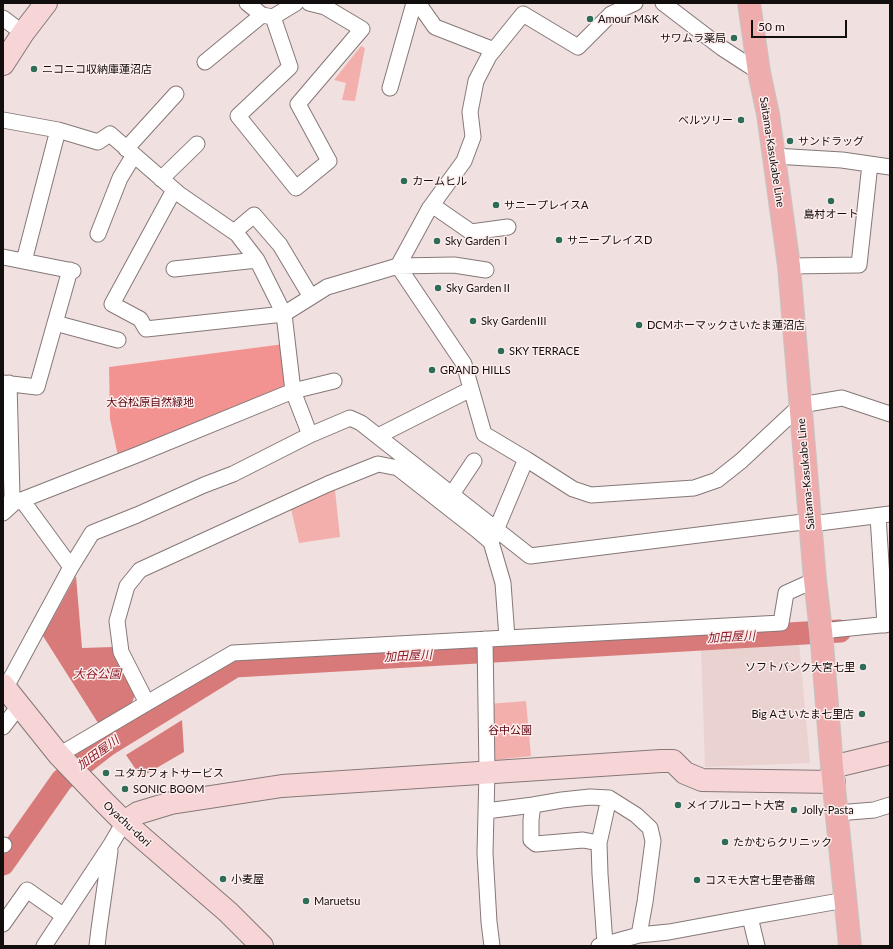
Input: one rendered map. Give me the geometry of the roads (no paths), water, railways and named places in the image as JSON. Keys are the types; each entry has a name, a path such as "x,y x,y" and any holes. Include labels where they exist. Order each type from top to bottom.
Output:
{"main road":[{"name":"Saitama-Kasukabe Line","path":"749,3 768,114 789,266 815,580 850,946"}],"street":[{"path":"3,64 23,33 46,3"},
{"path":"247,3 267,16 290,68 238,116 296,188 329,162 298,104 362,29 325,7 309,3"},
{"path":"205,62 267,16 296,3"},
{"path":"390,88 414,3"},
{"path":"418,3 435,27 494,50"},
{"path":"398,266 432,205 464,161 473,137 470,112 476,81 489,56 523,14 578,46 611,14 635,3"},
{"path":"663,3 722,48 760,72"},
{"path":"3,18 23,33"},
{"path":"98,234 130,152 176,94"},
{"path":"3,120 58,130 98,142 110,134 174,190 237,234 257,260 284,314 293,391 310,435"},
{"path":"24,261 58,130"},
{"path":"162,179 196,144"},
{"path":"774,156 842,160 890,167"},
{"path":"789,266 859,265 870,164"},
{"path":"174,190 112,304 140,320 146,329 284,314 327,287 398,266 454,265 486,270"},
{"path":"432,205 472,232 508,227"},
{"path":"234,232 254,215 280,245 311,297"},
{"path":"3,257 71,270 37,386 6,383 12,506 71,567"},
{"path":"174,269 257,260"},
{"path":"398,266 464,364 484,434 573,489 591,495 694,488 717,480 741,462 801,405 842,398 890,414"},
{"path":"55,323 118,340"},
{"path":"12,506 293,391 334,381"},
{"path":"378,436 471,389"},
{"path":"4,687 71,567 92,533 233,474 310,435 350,418 361,423 452,494 494,536"},
{"path":"506,638 503,583 494,536 526,459"},
{"path":"452,494 474,461"},
{"path":"147,702 121,652 117,621 127,586 140,570 328,484 378,464 398,468 477,530 494,536 530,556 803,522 810,524 884,515 887,624 821,631"},
{"path":"59,755 147,702 233,653 781,623 786,593 815,580"},
{"path":"485,639 487,772 485,853 492,946"},
{"name":"Oyachu-dori","path":"4,687 59,755 124,822 228,912 262,946"},
{"path":"3,727 19,706"},
{"path":"44,946 110,846 124,822 138,813 171,803 282,786 661,761 672,761 686,773 702,780 833,774 890,753"},
{"path":"486,811 562,800 609,798 636,815 650,828 653,841 639,935"},
{"path":"609,798 599,843 602,945 639,935 669,932 750,916 845,900"},
{"path":"533,805 531,840 536,844 583,840 599,843"},
{"path":"837,813 874,810 890,806"},
{"path":"98,946 110,846"},
{"path":"3,924 26,890 64,916"},
{"path":"750,916 757,946"}],"water":[{"name":"大谷公園","path":"76,576 82,648 112,647 135,695 131,705 98,723 43,636"},
{"path":"182,720 184,752 141,777 126,755"}],"waterway":[{"name":"加田屋川","path":"3,864 62,780 107,745 235,666 840,631"}],"place":[{"name":"Amour M&K","path":"590,19"},
{"name":"サワムラ薬局","path":"734,38"},
{"name":"ニコニコ収納庫蓮沼店","path":"34,69"},
{"name":"ベルツリー","path":"741,120"},
{"name":"サンドラッグ","path":"790,141"},
{"name":"カームヒル","path":"404,181"},
{"name":"島村オート","path":"831,201"},
{"name":"サニープレイスA","path":"496,205"},
{"name":"サニープレイスD","path":"559,240"},
{"name":"Sky GardenⅠ","path":"437,241"},
{"name":"Sky GardenⅡ","path":"438,288"},
{"name":"Sky GardenⅢ","path":"473,321"},
{"name":"DCMホーマックさいたま蓮沼店","path":"639,325"},
{"name":"SKY TERRACE","path":"501,351"},
{"name":"GRAND HILLS","path":"432,370"},
{"name":"ソフトバンク大宮七里","path":"863,667"},
{"name":"Big Aさいたま七里店","path":"862,714"},
{"name":"ユタカフォトサービス","path":"106,773"},
{"name":"SONIC BOOM","path":"125,789"},
{"name":"メイプルコート大宮","path":"678,805"},
{"name":"Jolly-Pasta","path":"794,810"},
{"name":"たかむらクリニック","path":"725,842"},
{"name":"小麦屋","path":"223,879"},
{"name":"コスモ大宮七里壱番館","path":"697,880"},
{"name":"Maruetsu","path":"306,901"}],"park label":[{"name":"大谷松原自然緑地","path":"150,402"},
{"name":"谷中公園","path":"510,730"}]}
